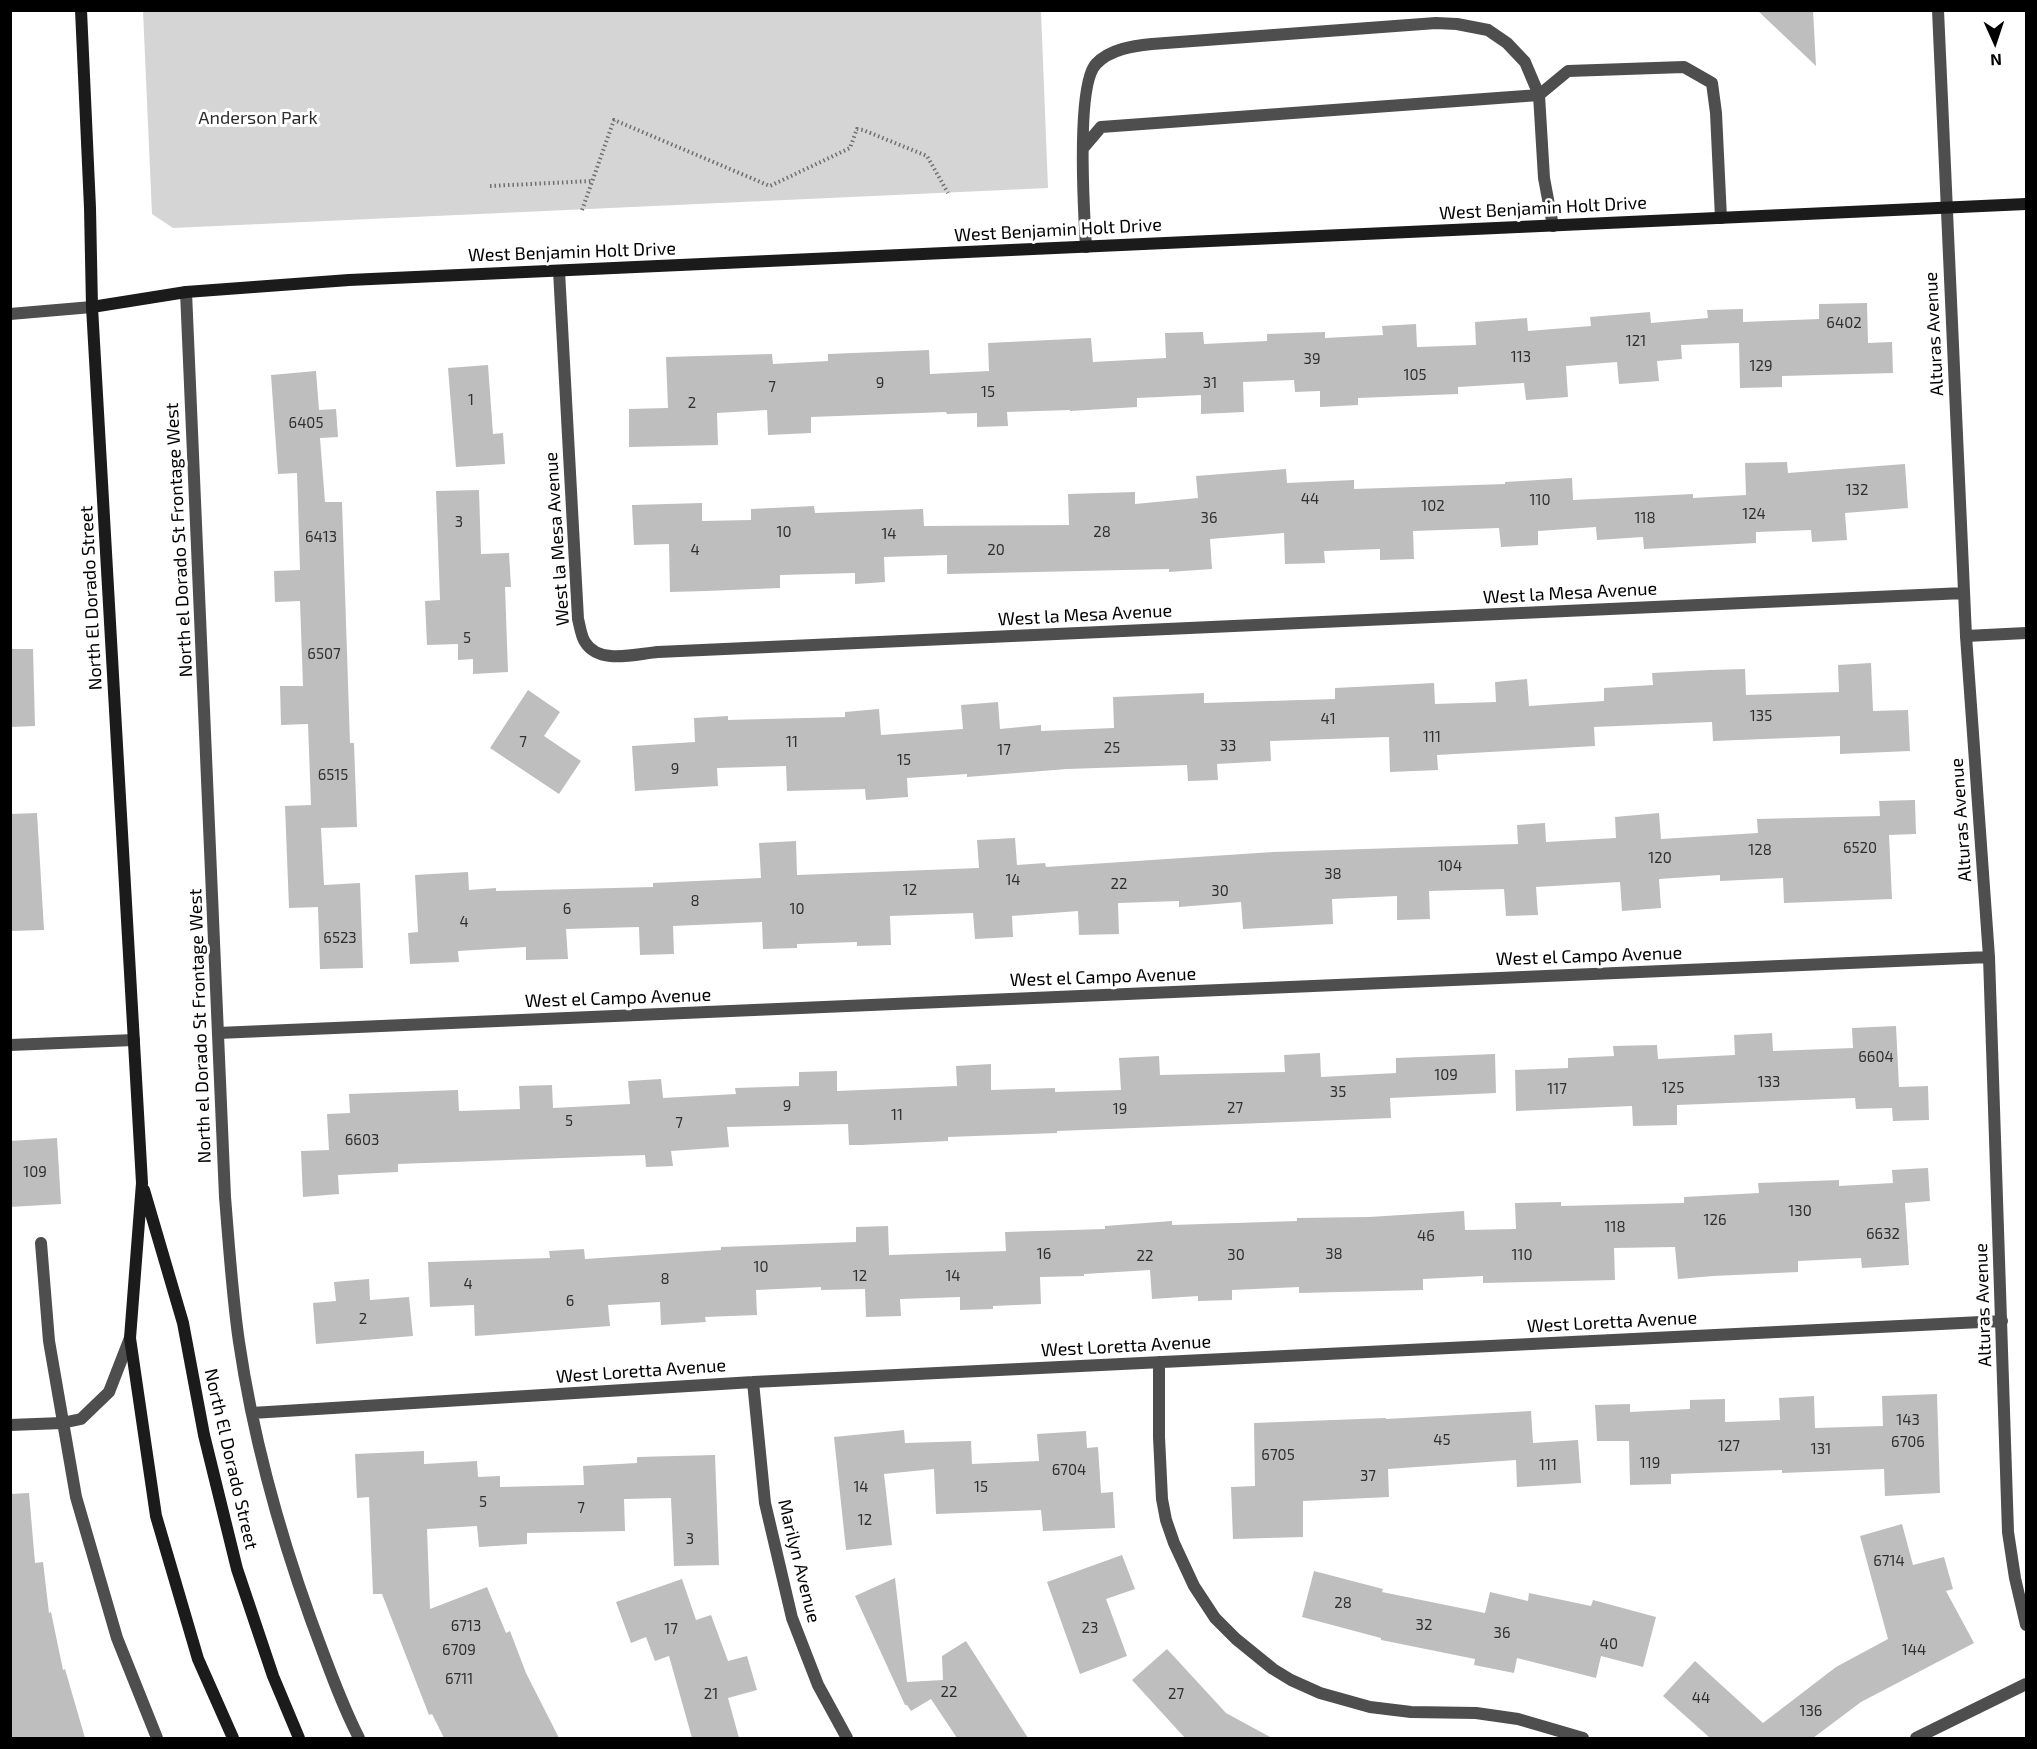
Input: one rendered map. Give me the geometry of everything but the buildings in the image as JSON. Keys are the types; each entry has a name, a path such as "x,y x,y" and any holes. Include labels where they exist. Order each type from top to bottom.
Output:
{"main road":[{"name":"North El Dorado Street","path":"81,10 92,307 142,1184 130,1338 156,1516 198,1659 232,1738"},
{"name":"West Benjamin Holt Drive","path":"92,307 186,292 349,280 2026,204"},
{"name":"North El Dorado Street","path":"142,1184 183,1323 204,1435 237,1569 273,1676 299,1738"}],"street":[{"name":"Alturas Avenue","path":"1938,10 1966,636 1989,957 2008,1532 2014,1578 2026,1625"},
{"path":"1086,247 1081,174 1086,95 1088,80 1095,64 1108,55 1128,47 1152,44 1424,24 1457,24 1488,30 1507,43 1526,62 1539,95 1544,178 1553,226"},
{"path":"1084,147 1101,127 1539,95 1568,71 1684,67 1712,82 1716,113 1721,218"},
{"name":"West la Mesa Avenue","path":"559,271 578,619 584,641 594,653 609,657 670,651 1964,593"},
{"name":"North el Dorado St Frontage West","path":"186,292 225,1197 239,1342 252,1413 294,1571 331,1676 359,1738"},
{"path":"10,314 92,307"},
{"path":"1966,636 2026,633"},
{"name":"West el Campo Avenue","path":"219,1033 1989,957"},
{"path":"10,1045 134,1040"},
{"path":"41,1244 49,1341 76,1497 117,1638 157,1738"},
{"name":"West Loretta Avenue","path":"252,1413 753,1382 2002,1321"},
{"path":"10,1425 62,1423 81,1419 109,1392 130,1338"},
{"path":"1160,1362 1159,1437 1162,1499 1166,1520 1194,1586 1215,1618 1236,1639 1273,1669 1320,1693 1370,1707 1411,1712 1487,1714 1518,1719 1583,1738"},
{"name":"Marilyn Avenue","path":"753,1382 765,1503 792,1618 818,1685 847,1738"},
{"path":"1916,1738 2026,1684"}],"path":[{"path":"582,210 614,120 770,186 850,148 857,129 863,130 927,156 948,193"},
{"path":"490,186 592,181"}],"green space":[{"name":"Anderson Park","path":"143,11 1041,11 1048,188 173,228 152,214"}]}
